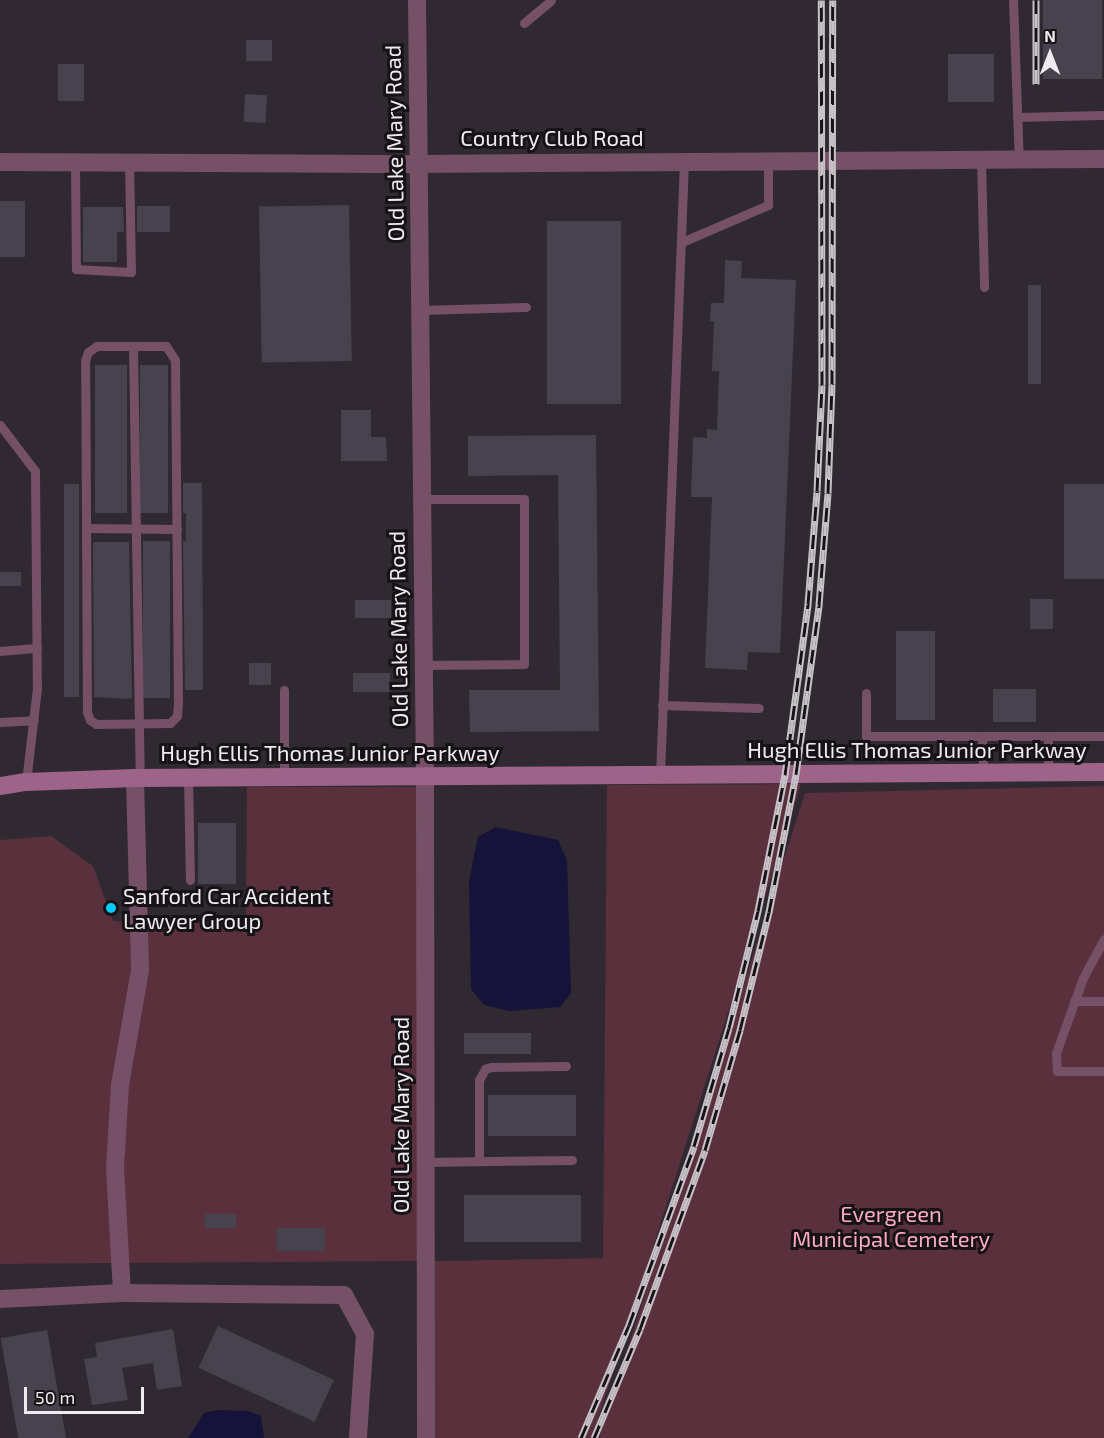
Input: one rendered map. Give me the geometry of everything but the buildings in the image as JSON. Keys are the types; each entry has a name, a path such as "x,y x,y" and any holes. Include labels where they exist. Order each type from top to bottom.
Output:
{"main road":[{"name":"Hugh Ellis Thomas Junior Parkway","path":"0,786 26,782 138,778 1104,772"}],"street":[{"name":"Old Lake Mary Road","path":"417,0 420,499 425,777 426,1438"},
{"name":"Country Club Road","path":"0,162 419,164 1104,159"},
{"path":"122,1293 115,1169 120,1085 140,970 138,778"},
{"path":"0,1299 122,1293 344,1295 365,1334 358,1438"}],"lane":[{"path":"524,23 551,0"},
{"path":"1013,0 1019,160"},
{"path":"1017,117 1104,115"},
{"path":"981,159 984,286"},
{"path":"660,776 684,161"},
{"path":"682,242 768,205 768,161"},
{"path":"75,162 76,269 131,272 129,162"},
{"path":"419,310 526,308"},
{"path":"97,346 133,346 166,346 175,360 177,716 170,723 96,724 90,720 87,712 85,361 88,352 97,346"},
{"path":"133,346 138,778"},
{"path":"0,425 35,471 37,688 26,782"},
{"path":"420,499 524,499 524,664 423,665"},
{"path":"86,528 177,529"},
{"path":"0,651 37,648"},
{"path":"284,690 284,778"},
{"path":"866,693 866,736 1104,736"},
{"path":"662,705 759,708"},
{"path":"0,722 33,720"},
{"path":"982,736 983,773"},
{"path":"1048,737 1048,773"},
{"path":"188,778 190,880"},
{"path":"1104,939 1083,978 1056,1053 1057,1071 1104,1071"},
{"path":"1074,1001 1104,1001"},
{"path":"479,1161 479,1080 485,1069 567,1066"},
{"path":"425,1162 572,1160"}],"green space":[{"path":"801,784 592,1438 434,1438 433,1261 603,1258 607,785"},
{"name":"Evergreen Municipal Cemetery","path":"1104,786 1104,1438 599,1438 805,793"},
{"path":"247,787 417,787 417,1261 128,1263 124,1169 128,1082 147,922 246,923"},
{"path":"51,836 93,866 113,921 130,922 131,969 112,1263 0,1264 0,840"}],"shaded area":[{"path":"496,827 558,840 567,860 571,993 560,1007 509,1011 484,1005 471,989 469,881 478,837"},
{"path":"217,1410 248,1411 261,1416 264,1438 188,1438 204,1413"}],"railway":[{"path":"581,1438 629,1325 694,1146 729,1028 758,911 785,775 808,604 822,385 821,0"},
{"path":"594,1438 640,1329 705,1150 740,1030 769,912 796,774 819,605 828,493 832,384 833,0"},
{"path":"1036,0 1036,84"}],"place":[{"name":"Sanford Car Accident Lawyer Group","path":"111,908"}]}
